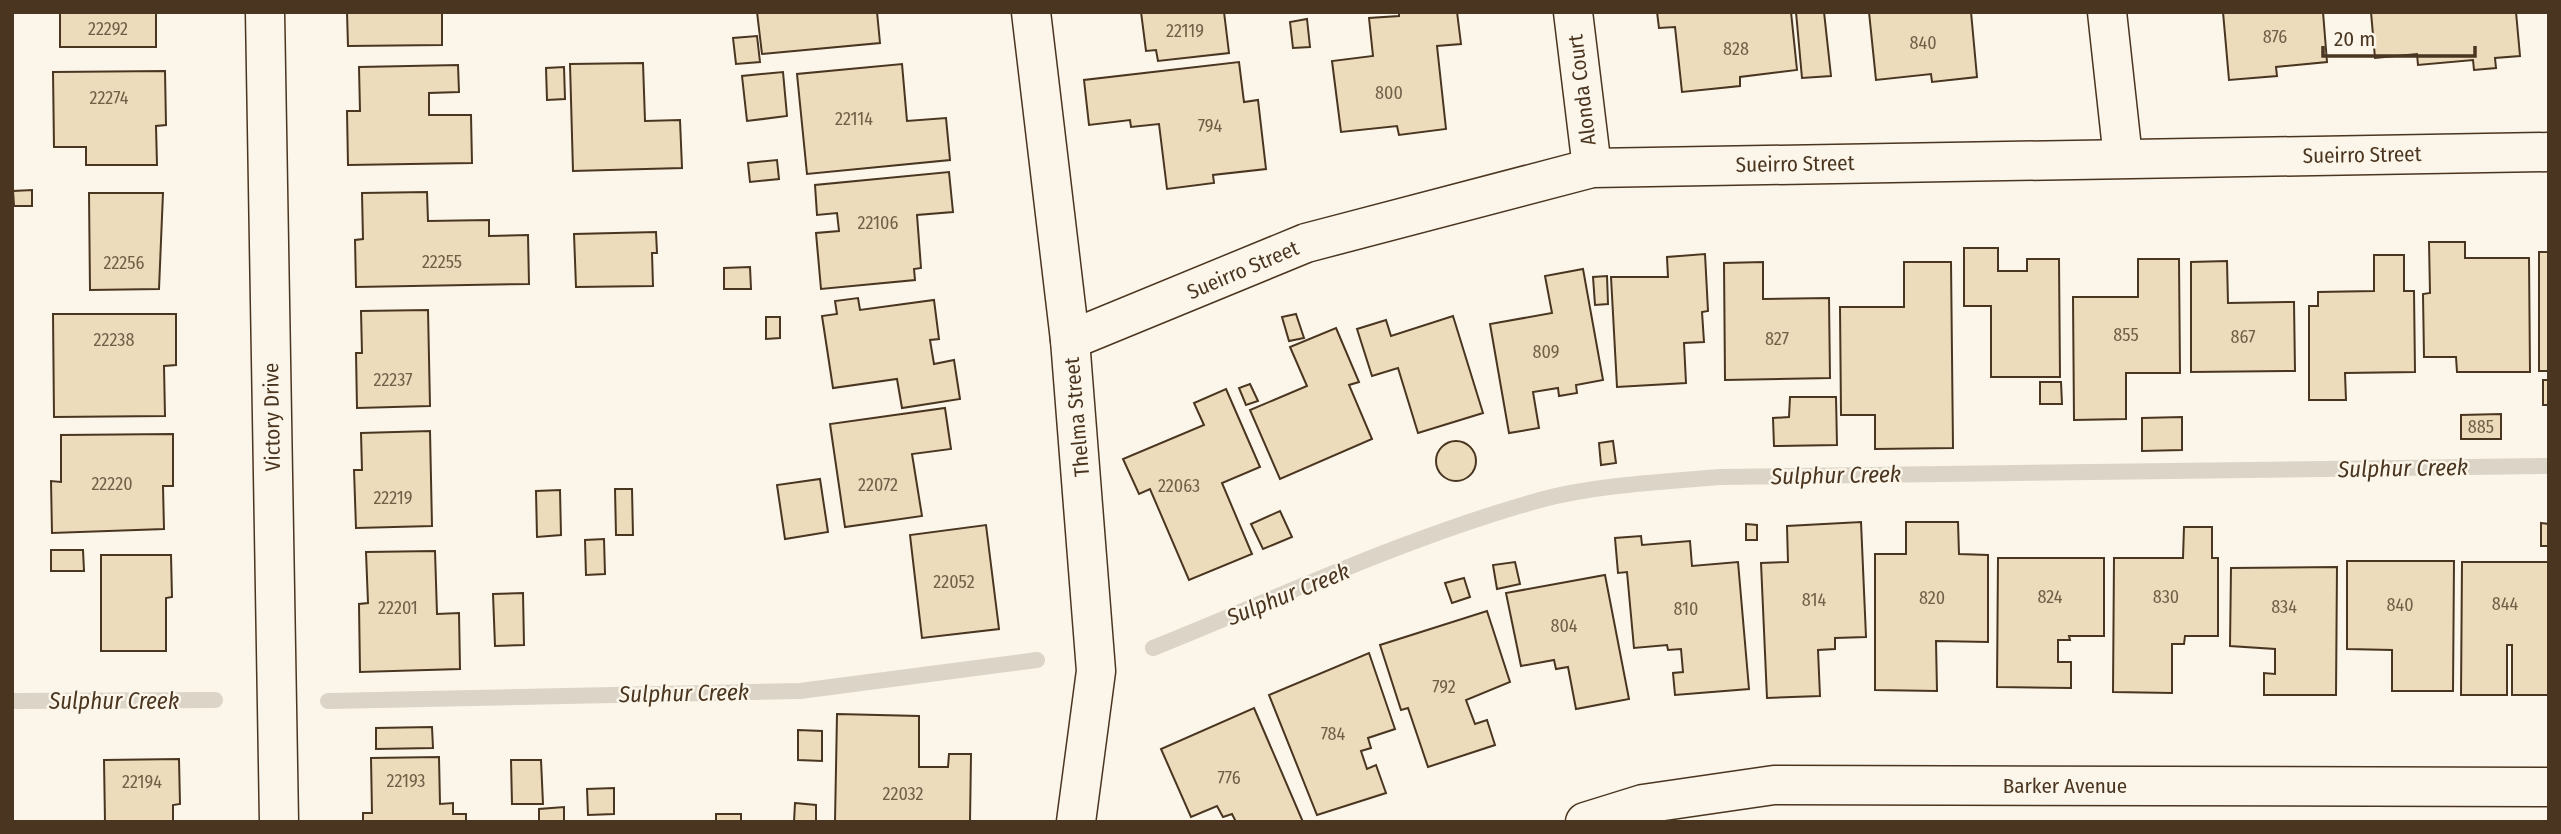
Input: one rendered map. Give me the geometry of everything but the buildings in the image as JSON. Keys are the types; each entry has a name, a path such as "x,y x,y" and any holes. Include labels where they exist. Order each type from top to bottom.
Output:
{"street":[{"name":"Victory Drive","path":"265,12 279,822"},
{"name":"Thelma Street","path":"1031,12 1070,340 1096,671 1076,822"},
{"name":"Alonda Court","path":"1573,12 1592,168"},
{"path":"2107,12 2123,158"},
{"name":"Sueirro Street","path":"1070,340 1307,243 1592,168 2549,152"},
{"name":"Barker Avenue","path":"1585,822 1643,804 1774,785 2549,787"}],"waterway":[{"name":"Sulphur Creek","path":"1153,648 1441,532 1540,500 1606,487 1719,477 2549,466"},
{"name":"Sulphur Creek","path":"328,701 800,691 1037,660"},
{"name":"Sulphur Creek","path":"12,701 215,700"}]}
